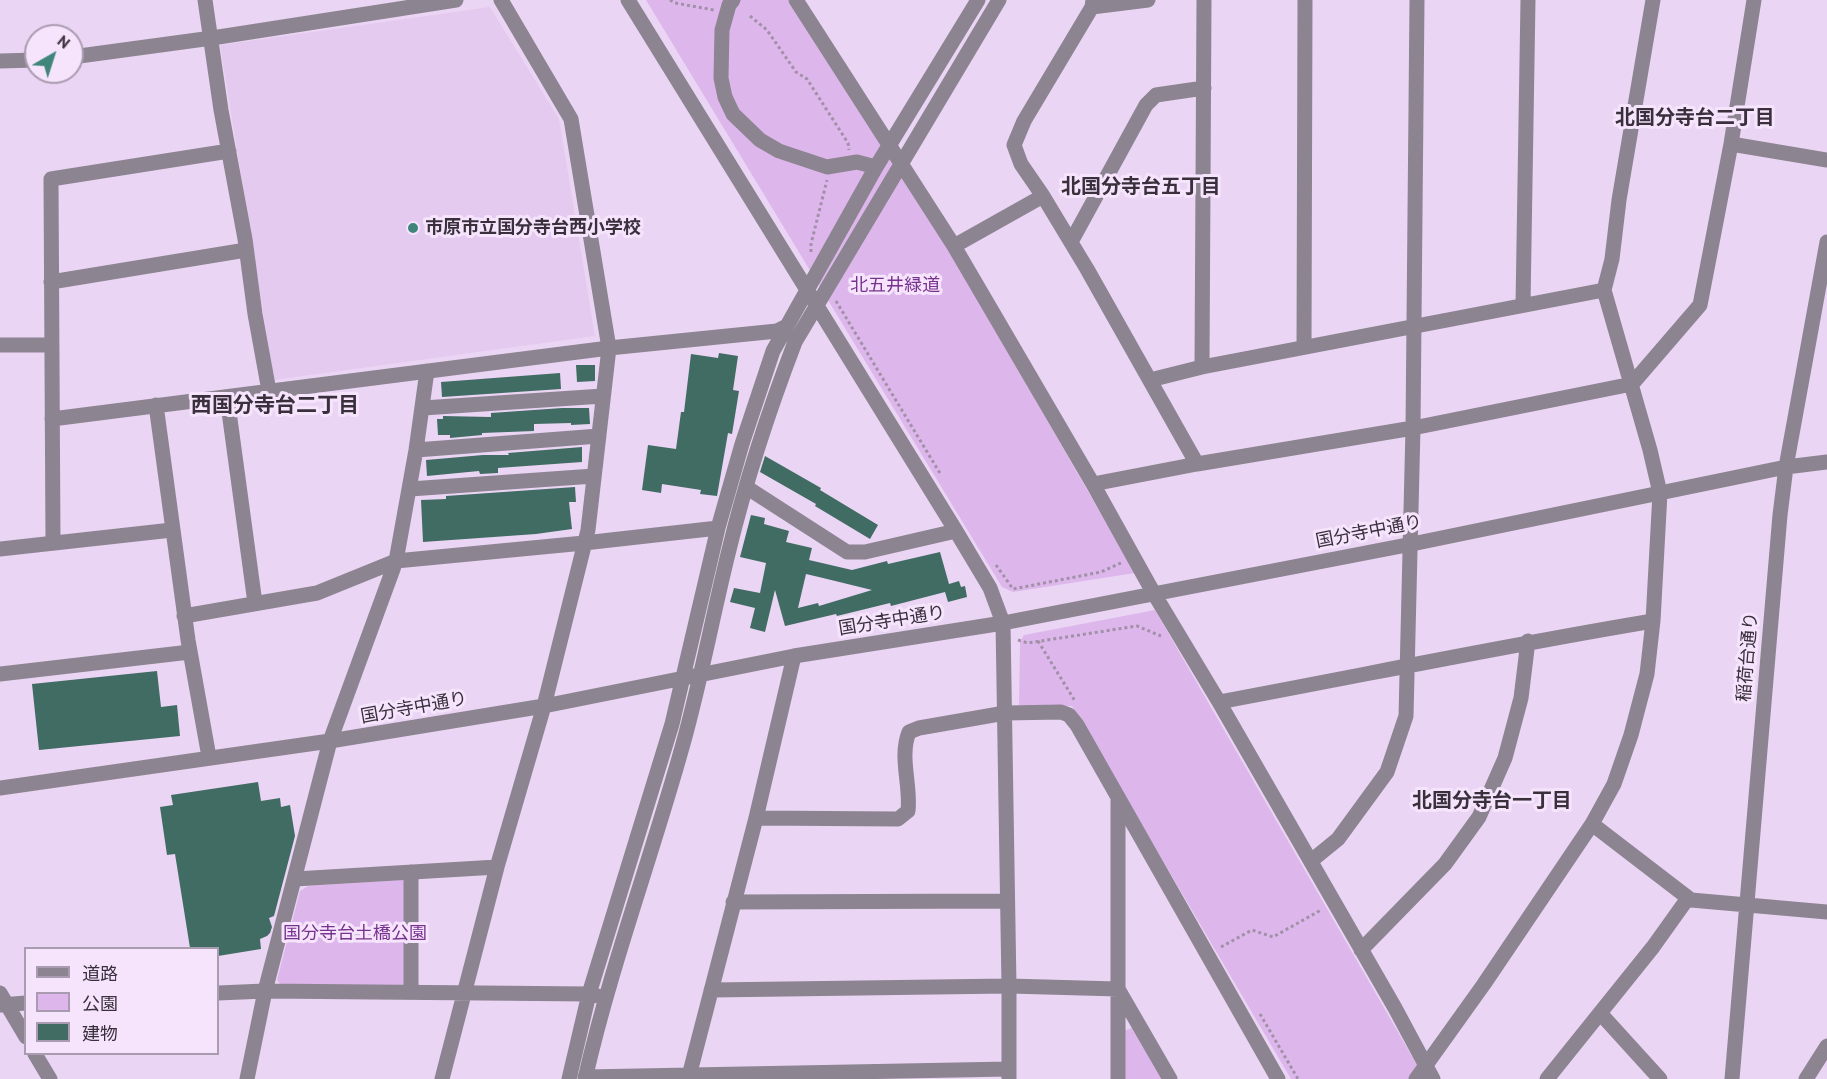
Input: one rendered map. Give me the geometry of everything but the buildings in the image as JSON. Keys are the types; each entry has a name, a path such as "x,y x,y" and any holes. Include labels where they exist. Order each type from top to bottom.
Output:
{"street":[{"path":"206,0 221,110 269,391"},
{"path":"84,55 456,0"},
{"path":"442,1079 497,867 544,706 588,530 609,348 571,118 501,0"},
{"path":"580,1078 1009,1074 1003,623 990,588 956,531 628,0"},
{"path":"796,0 954,246 1153,592 1220,702 1429,1072"},
{"path":"580,1078 589,994 672,724 718,528 742,444 773,351 876,167 978,0"},
{"path":"580,1078 683,745 729,548 784,369 795,342 999,0"},
{"path":"1148,0 1093,4 1024,121 1014,145 1021,164 1071,242 1197,464"},
{"path":"1202,367 1204,0"},
{"path":"1304,347 1305,0"},
{"path":"1311,861 1338,839 1387,772 1406,716 1412,544 1417,0"},
{"path":"1523,305 1528,0"},
{"path":"1416,1079 1429,1072 1484,984 1592,824 1614,784 1631,735 1647,674 1653,621 1660,493 1632,384 1604,290 1612,259 1619,200 1653,0"},
{"path":"1092,484 1413,428 1632,384 1700,305 1731,144 1754,0"},
{"path":"730,5 722,30 721,78 725,97 733,114 760,140 779,151 827,167 857,162 876,167"},
{"path":"0,61 24,60"},
{"path":"1071,242 1146,105 1156,96 1204,88"},
{"path":"1731,144 1827,160"},
{"path":"53,543 51,178 229,151"},
{"path":"954,246 1043,196"},
{"name":"稲荷台通り","path":"1732,1079 1780,515 1786,467 1827,242"},
{"path":"51,282 246,250"},
{"path":"1150,380 1202,367 1604,290"},
{"path":"52,419 609,348 777,331 787,326"},
{"path":"0,345 52,345"},
{"path":"246,1079 265,991 330,741 396,561 410,489 428,371"},
{"path":"423,408 603,396"},
{"path":"227,397 255,603"},
{"path":"156,405 184,616 209,758"},
{"path":"416,450 599,436"},
{"name":"国分寺中通り","path":"0,788 330,741 544,706 794,656 1003,623 1153,592 1412,544 1786,467 1827,462"},
{"path":"410,489 594,476"},
{"path":"746,487 847,552 865,552 956,531"},
{"path":"184,616 318,593 396,561 718,528"},
{"path":"0,549 172,530"},
{"path":"1220,702 1408,667 1528,641 1653,621"},
{"path":"1361,950 1445,864 1479,817 1504,758 1521,698 1528,641"},
{"path":"0,674 190,652"},
{"path":"689,1076 756,818 794,656"},
{"path":"756,818 898,819 908,811 904,743 909,732 1005,713 1061,712 1069,715 1077,725 1278,1079"},
{"path":"1118,798 1118,1079"},
{"path":"1592,824 1691,900 1827,912"},
{"path":"295,879 497,867"},
{"path":"411,872 411,992"},
{"path":"1547,1079 1653,947 1688,898"},
{"path":"733,902 1007,901"},
{"path":"711,990 1009,986 1118,989"},
{"path":"1118,989 1170,1079"},
{"path":"219,993 466,991 589,994 605,998"},
{"path":"2,1000 24,1003"},
{"path":"2,1000 24,1034"},
{"path":"1600,1013 1660,1079"},
{"path":"1806,1079 1827,1046"},
{"path":"36,1055 50,1079"}],"path":[{"path":"670,0 710,11 730,5"},
{"path":"750,16 767,30 796,72 807,79 848,143 851,163"},
{"path":"811,261 811,244 831,167"},
{"path":"836,300 945,482"},
{"path":"994,563 1013,589 1101,572 1133,557"},
{"path":"1018,640 1028,643 1137,626 1163,636"},
{"path":"1221,947 1252,930 1273,938 1321,910"}],"shaded area":[{"name":"市原市立国分寺台西小学校","path":"490,7 559,119 595,336 274,380 220,45"}],"green space":[{"name":"北五井緑道","path":"646,0 788,0 950,252 1135,573 1013,592 1002,587"},
{"path":"1155,610 1425,1079 1291,1079 1072,706 1019,705 1020,642 1024,635"},
{"name":"国分寺台土橋公園","path":"402,880 407,884 406,981 403,985 282,986 277,980 300,891 308,886"},
{"path":"1132,1028 1162,1079 1124,1079 1123,1031"}],"place":[{"name":"市原市立国分寺台西小学校","path":"413,228"}],"district":[{"name":"北国分寺台二丁目","path":"1695,118"},
{"name":"北国分寺台五丁目","path":"1141,187"},
{"name":"西国分寺台二丁目","path":"275,406"},
{"name":"北国分寺台一丁目","path":"1492,801"}]}
